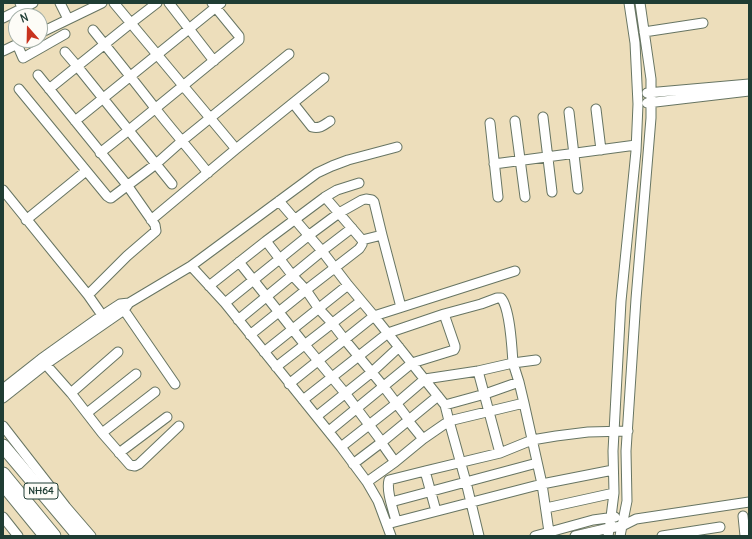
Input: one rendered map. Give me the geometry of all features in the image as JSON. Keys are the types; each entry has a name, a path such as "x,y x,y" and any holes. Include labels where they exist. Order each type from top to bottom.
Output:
{"highway":[{"name":"NH64","path":"3,446 79,536"},
{"name":"NH64","path":"3,474 54,536"}],"street":[{"path":"60,3 68,19"},
{"path":"48,29 101,3"},
{"path":"114,3 236,149"},
{"path":"49,89 157,3"},
{"path":"169,3 214,61"},
{"path":"608,532 614,494 614,431 621,301 636,145 638,99 635,52 629,3"},
{"path":"620,536 626,501 626,451 636,299 652,103 651,79 640,3"},
{"path":"75,121 189,28 216,4 239,36 239,40 100,153"},
{"path":"644,32 703,24"},
{"path":"93,30 208,173"},
{"path":"48,44 65,34"},
{"path":"19,48 23,58 40,48"},
{"path":"65,52 172,184"},
{"path":"19,89 106,196 111,198 156,164 183,140 289,54"},
{"path":"38,75 127,185 151,220 156,231 127,256 88,295"},
{"path":"151,220 324,78"},
{"path":"638,99 652,93 748,90"},
{"path":"638,99 652,103 748,90"},
{"path":"293,103 312,127 322,127 330,121"},
{"path":"596,110 601,150"},
{"path":"569,112 578,189"},
{"path":"543,117 552,192"},
{"path":"515,121 525,197"},
{"path":"490,123 498,197"},
{"path":"494,164 548,158 636,145"},
{"path":"3,389 126,307 191,266 317,173 348,160 397,147"},
{"path":"26,220 86,171"},
{"path":"209,286 325,197 337,190 359,183"},
{"path":"3,190 88,295 102,315"},
{"path":"325,197 362,240"},
{"path":"225,303 339,213 366,199 374,202 401,307"},
{"path":"279,201 322,251 446,405 449,422 479,536"},
{"path":"238,320 352,228"},
{"path":"362,240 382,235"},
{"path":"250,335 359,249 362,244 362,240"},
{"path":"266,241 292,275 306,290 319,309 397,403 423,439"},
{"path":"239,262 292,330 370,425 395,462"},
{"path":"191,266 225,303 341,447 367,482 378,501 392,536"},
{"path":"289,384 374,316 515,271"},
{"path":"264,352 348,285"},
{"path":"303,400 388,333 444,314 500,298 504,302 508,317 513,363 519,382 542,484 549,534"},
{"path":"276,367 361,301"},
{"path":"3,398 44,361 102,315 120,304 126,307 175,384"},
{"path":"329,431 412,363 454,350 455,348 444,314"},
{"path":"316,416 372,372 399,347"},
{"path":"71,393 118,352"},
{"path":"341,447 425,380 536,360"},
{"path":"44,361 130,466 139,464 179,426"},
{"path":"478,371 500,453"},
{"path":"87,413 136,374"},
{"path":"446,405 485,394 519,382"},
{"path":"102,433 155,392"},
{"path":"353,464 438,396"},
{"path":"367,482 423,439 449,422 524,403"},
{"path":"119,453 166,417"},
{"path":"3,426 66,507 91,536"},
{"path":"396,521 388,485 389,480 425,470 500,453 532,438 594,427"},
{"path":"532,438 588,432 628,431"},
{"path":"391,502 537,463"},
{"path":"425,470 436,511"},
{"path":"387,524 542,484 613,470"},
{"path":"5,492 43,536"},
{"path":"546,508 614,494"},
{"path":"574,536 608,532 636,520 749,502"},
{"path":"535,536 549,534 593,520 611,517 624,516 636,520"},
{"path":"743,516 746,536"},
{"path":"3,517 6,528 18,536"},
{"path":"667,536 720,527"}]}
